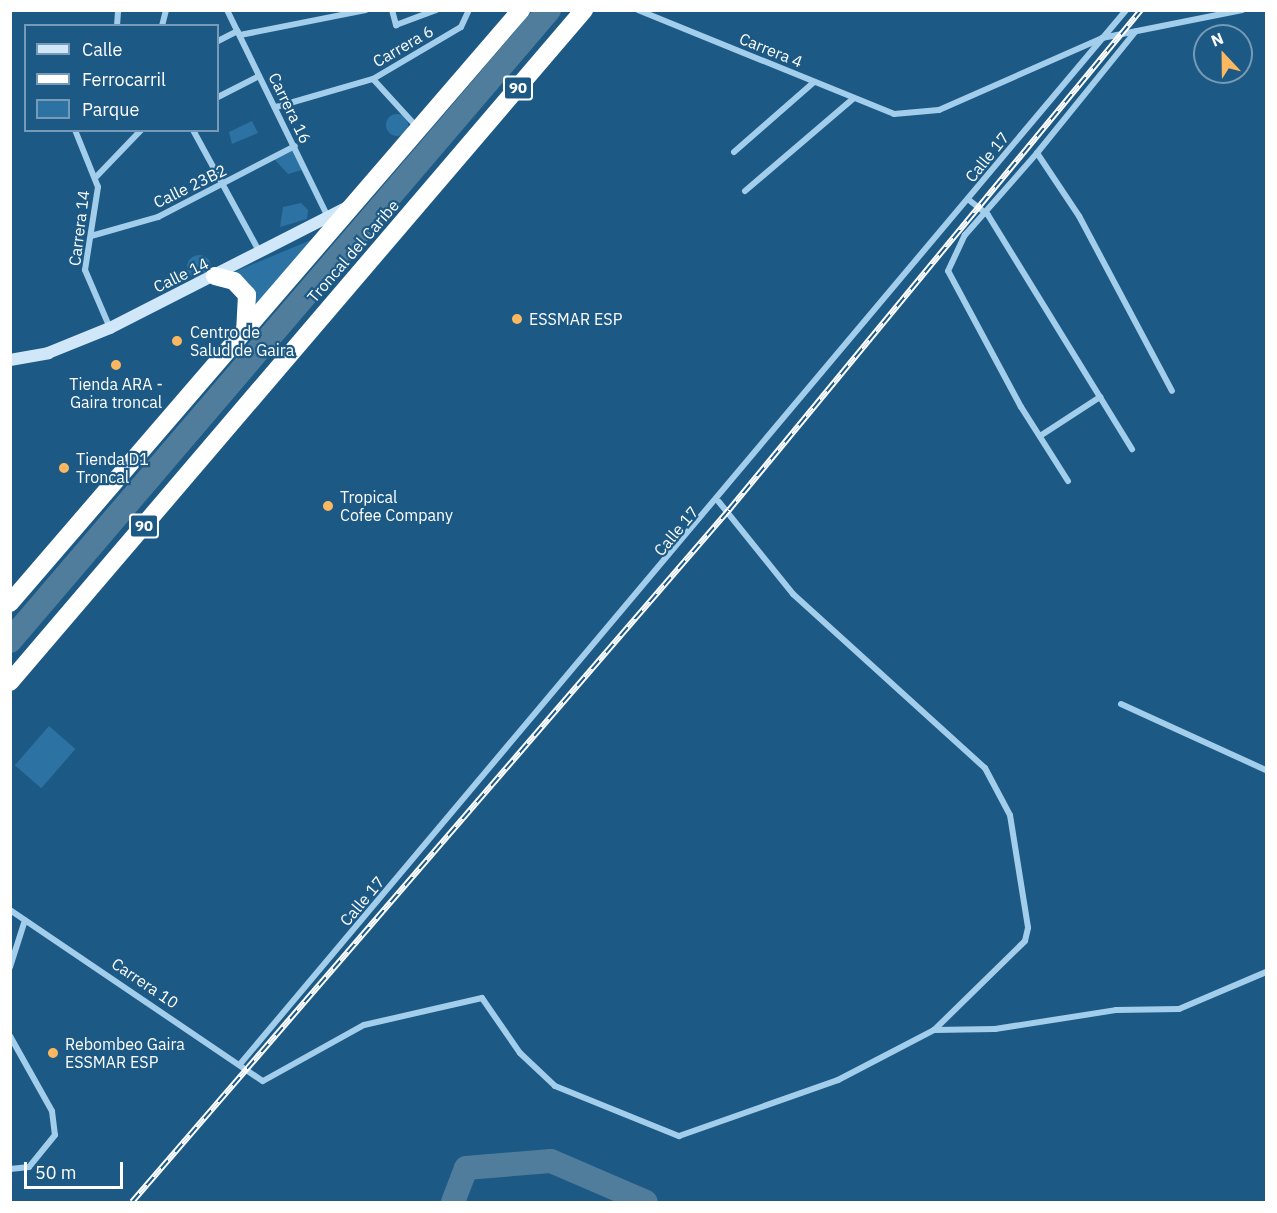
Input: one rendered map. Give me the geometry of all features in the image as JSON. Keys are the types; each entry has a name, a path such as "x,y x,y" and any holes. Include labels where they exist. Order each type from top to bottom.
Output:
{"highway":[{"name":"Troncal del Caribe","path":"10,603 521,10"},
{"name":"Troncal del Caribe","path":"10,682 584,10"},
{"path":"215,276 234,281 247,296 250,315 243,334"}],"main road":[{"name":"Calle 14","path":"10,360 48,353 110,328 260,253 358,200"}],"street":[{"name":"Carrera 16","path":"227,10 276,106 328,217"},
{"path":"219,41 239,33 366,10"},
{"path":"392,10 396,25 436,10"},
{"name":"Carrera 6","path":"276,106 373,79 461,27 469,10"},
{"name":"Carrera 4","path":"638,10 894,114 939,110 1102,38"},
{"name":"Calle 17","path":"241,1064 719,502 1126,10"},
{"path":"1102,38 1242,10"},
{"path":"1068,481 1040,436 948,271 951,256 984,212 1037,153 1135,32"},
{"path":"219,96 260,76"},
{"path":"373,79 420,129"},
{"path":"734,152 814,82"},
{"path":"745,191 854,98"},
{"name":"Carrera 14","path":"76,132 96,177 91,236 85,270 110,328"},
{"path":"96,177 139,132"},
{"path":"194,132 260,253"},
{"name":"Calle 23B2","path":"91,236 158,218 295,146"},
{"path":"1037,153 1079,216 1172,391"},
{"path":"969,200 984,212 1132,449"},
{"path":"1040,436 1100,397"},
{"path":"719,502 793,594 985,768 1010,815 1028,928 1024,941 934,1030"},
{"path":"1121,704 1266,770"},
{"name":"Carrera 10","path":"10,910 263,1081 364,1025 468,997 482,998 520,1053 555,1086 679,1136 838,1080 934,1030"},
{"path":"10,967 25,920"},
{"path":"934,1030 995,1029 1116,1010 1179,1009 1266,972"},
{"path":"10,1036 52,1111 55,1135 29,1167 10,1169"}],"green space":[{"path":"393,114 401,114 408,121 408,129 401,136 393,136 386,129 386,121"},
{"path":"252,121 258,133 232,144 229,132"},
{"path":"293,150 302,170 288,174 274,159"},
{"path":"301,203 308,210 307,219 280,227 283,207"},
{"path":"323,235 258,309 249,283 234,272"},
{"path":"199,255 207,259 211,267 207,275 199,279 191,275 187,267 191,259"},
{"path":"49,726 75,749 41,788 15,765"}],"waterway":[{"path":"10,641 549,10"},
{"path":"453,1202 466,1168 551,1161 646,1202"}],"railway":[{"path":"132,1202 729,510 1141,10"}],"place":[{"name":"ESSMAR ESP","path":"517,319"},
{"name":"Centro de Salud de Gaira","path":"177,341"},
{"name":"Tienda ARA - Gaira troncal","path":"116,365"},
{"name":"Tienda D1 Troncal","path":"64,468"},
{"name":"Tropical Cofee Company","path":"328,506"},
{"name":"Rebombeo Gaira ESSMAR ESP","path":"53,1053"}]}
